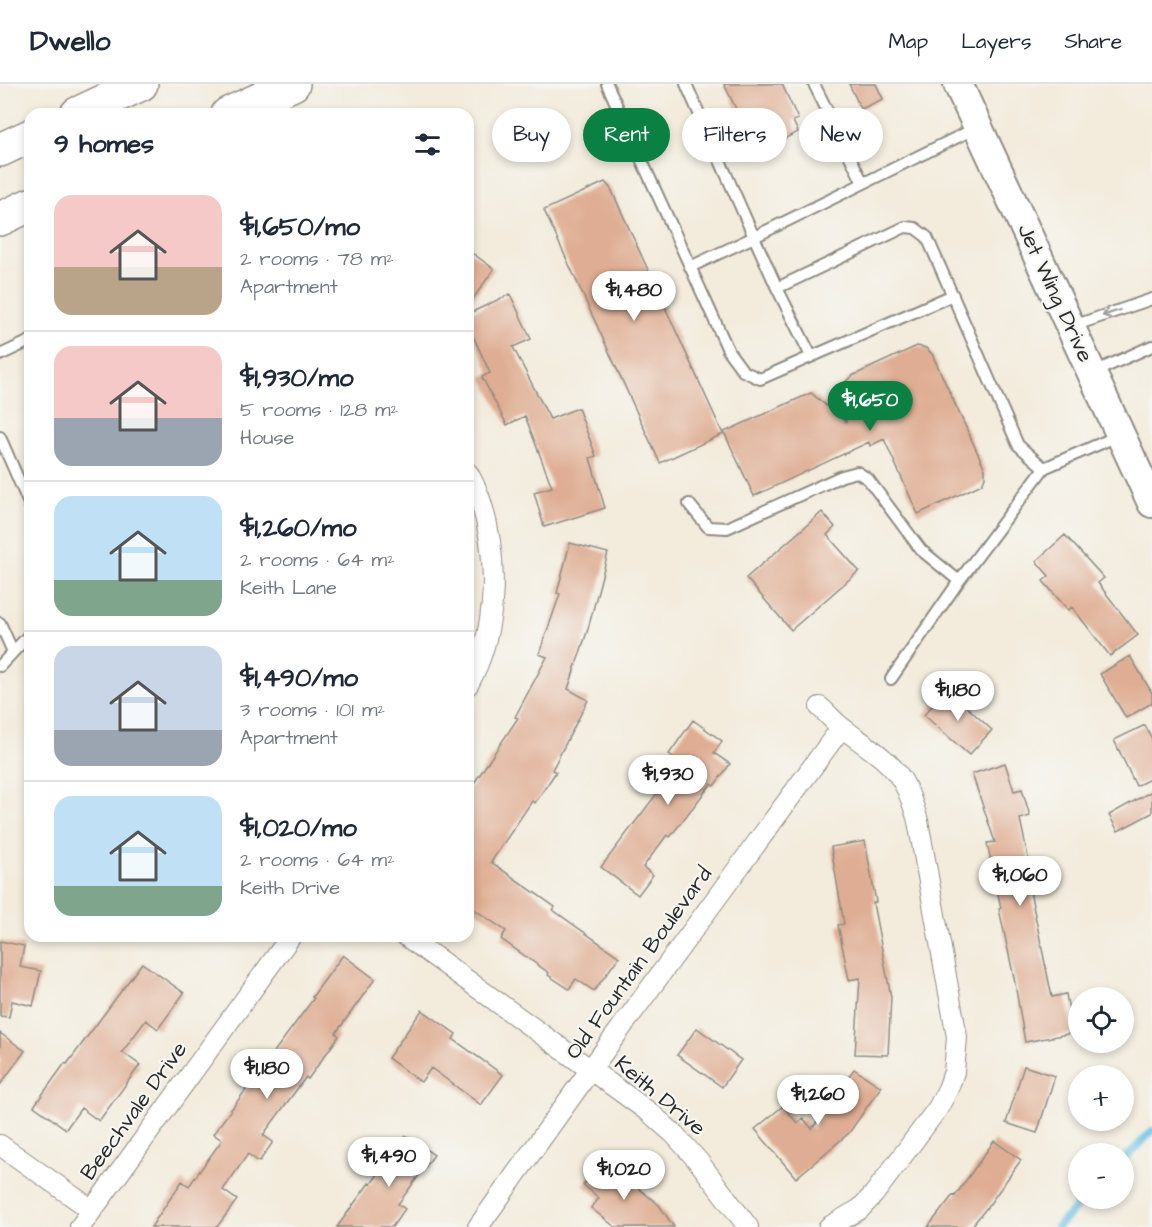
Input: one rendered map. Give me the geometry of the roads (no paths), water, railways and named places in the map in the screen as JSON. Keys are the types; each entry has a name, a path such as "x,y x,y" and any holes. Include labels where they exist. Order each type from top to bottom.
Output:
{"highway":[{"path":"89,108 141,84"},
{"path":"241,108 293,84"},
{"path":"0,150 24,139"},
{"path":"0,219 24,208"}],"main road":[{"name":"Jet Wing Drive","path":"958,84 1152,503"}],"street":[{"path":"474,485 481,500 489,530 494,586 491,615 474,672"},
{"path":"820,707 841,728 890,764 912,798 918,820 957,1037 954,1072 938,1108 874,1194 860,1209 829,1227"},
{"name":"Old Fountain Boulevard","path":"478,1227 841,728"},
{"name":"Beechvale Drive","path":"80,1227 287,942"},
{"name":"Keith Drive","path":"414,942 649,1112 674,1134 699,1162 748,1227"},
{"path":"0,1145 92,1210"}],"lane":[{"path":"607,84 729,352 743,371 760,379 953,295"},
{"path":"686,84 777,288 811,356"},
{"path":"814,84 863,183"},
{"path":"690,267 978,127"},
{"path":"777,288 905,227 915,228 927,237 1018,445 1044,468"},
{"path":"1071,326 1152,299"},
{"path":"0,355 24,344"},
{"path":"1092,373 1152,346"},
{"path":"891,679 959,580 1044,468 1120,435"},
{"path":"0,437 24,492"},
{"path":"689,504 708,527 727,528 842,476 857,472 868,479 921,550 959,580"},
{"path":"0,622 13,652"},
{"path":"0,666 24,640"}],"waterway":[{"path":"1134,1150 1152,1131"},
{"path":"1057,1227 1074,1209"}]}
